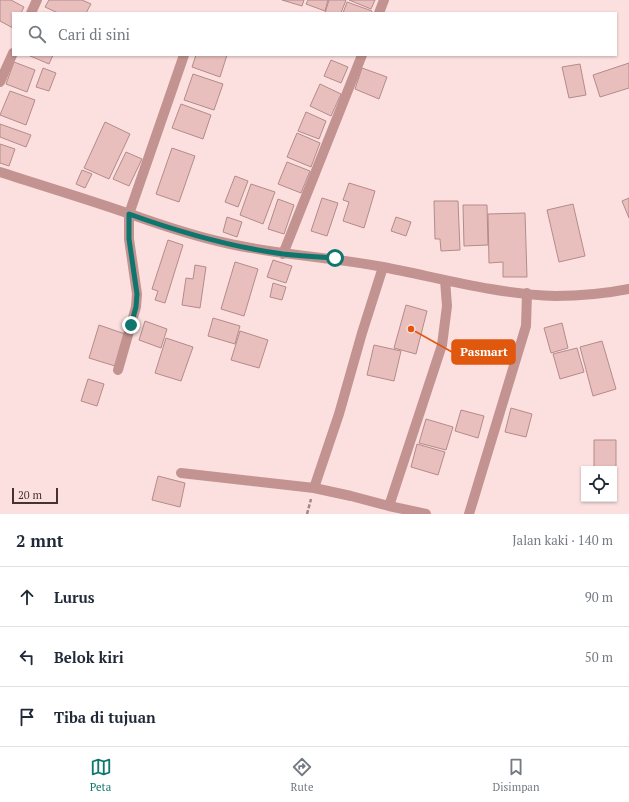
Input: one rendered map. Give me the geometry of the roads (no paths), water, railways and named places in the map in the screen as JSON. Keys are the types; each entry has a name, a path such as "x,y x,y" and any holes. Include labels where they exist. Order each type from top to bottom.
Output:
{"street":[{"path":"31,12 37,0"},
{"path":"379,12 384,0"},
{"path":"0,82 12,55"},
{"path":"118,370 136,307 137,294 129,239 129,214 184,56"},
{"path":"283,254 362,56"},
{"path":"0,172 166,227 225,243 283,254 335,258 489,289 555,296 598,294 629,290"},
{"path":"314,488 339,414 362,332 383,267"},
{"path":"389,506 442,345 447,306 445,280"},
{"path":"468,514 526,326 527,293"},
{"path":"181,473 314,488 426,514"}],"place":[{"name":"Pasmart","path":"411,329"}]}
